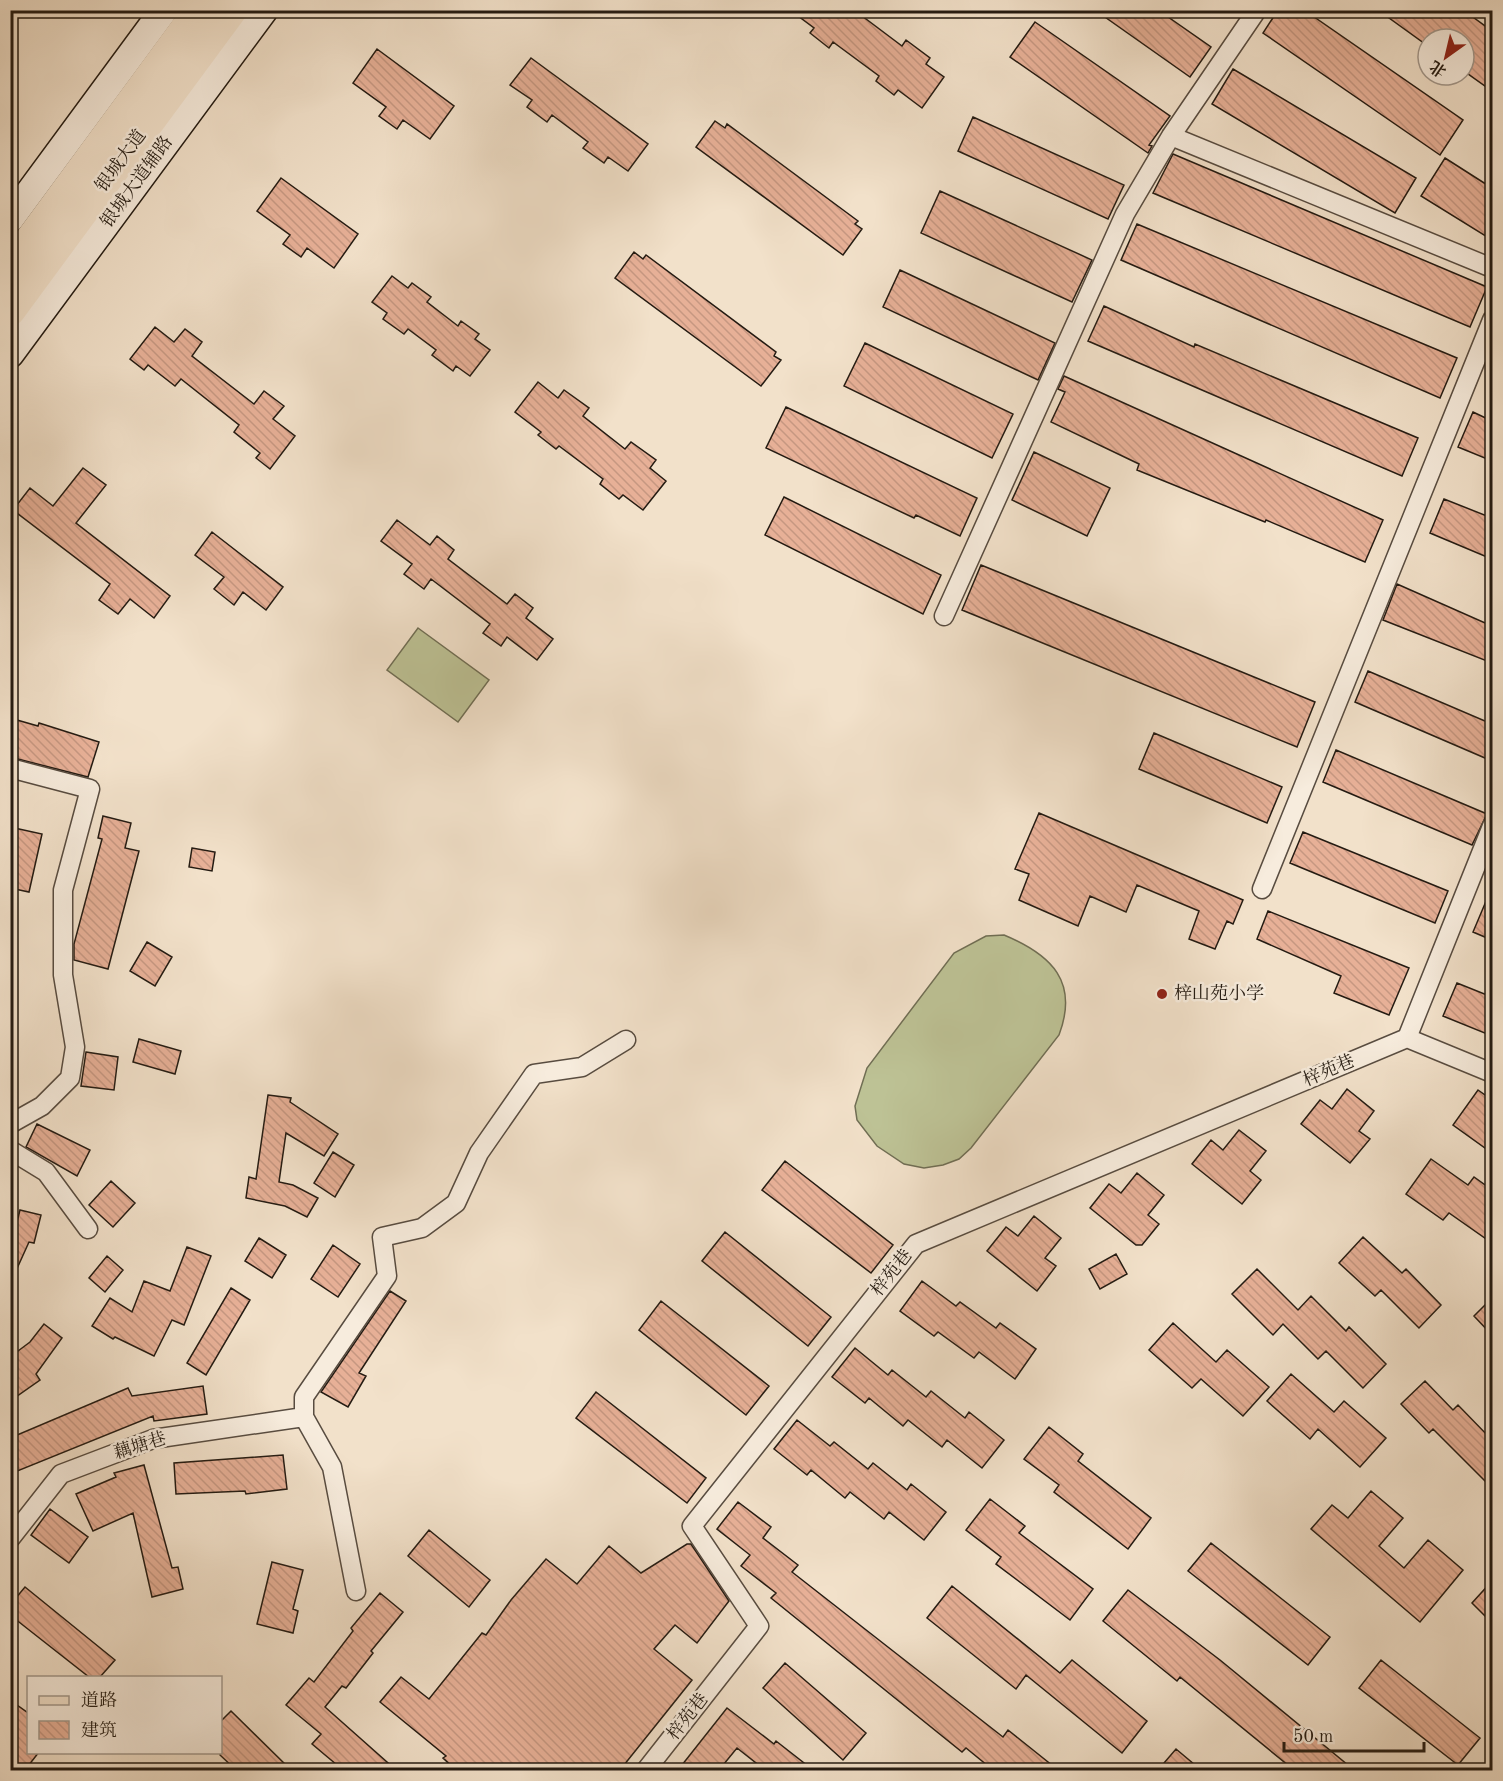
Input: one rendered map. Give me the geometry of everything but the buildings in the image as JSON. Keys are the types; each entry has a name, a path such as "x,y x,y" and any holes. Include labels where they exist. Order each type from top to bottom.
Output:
{"main road":[{"name":"银城大道","path":"10,267 199,10"},
{"name":"银城大道","path":"10,311 232,10"}],"street":[{"path":"10,219 164,10"},
{"name":"银城大道辅路","path":"10,354 264,10"},
{"path":"944,616 1125,214 1171,136 1257,10"},
{"path":"1171,136 1492,268"},
{"path":"1262,889 1492,320"},
{"path":"10,768 90,789 63,890 63,975 75,1047 70,1078 42,1106 10,1124"},
{"path":"1492,826 1407,1038 1492,1073"},
{"name":"梓苑巷","path":"646,1770 759,1626 692,1526 915,1244 1407,1038"},
{"path":"356,1591 332,1467 304,1418 304,1397 387,1276 382,1237 422,1227 456,1203 479,1154 534,1074 582,1067 626,1040"},
{"path":"10,1150 46,1172 88,1229"},
{"name":"藕塘巷","path":"10,1539 61,1474 153,1439 304,1418"}],"green space":[{"path":"418,628 489,680 458,722 387,670"},
{"path":"1004,935 1036,952 1048,961 1057,973 1063,985 1066,1000 1059,1035 971,1148 959,1159 943,1165 924,1168 904,1164 877,1146 857,1120 855,1106 867,1068 954,953 986,936"}],"place":[{"name":"梓山苑小学","path":"1162,994"}]}
